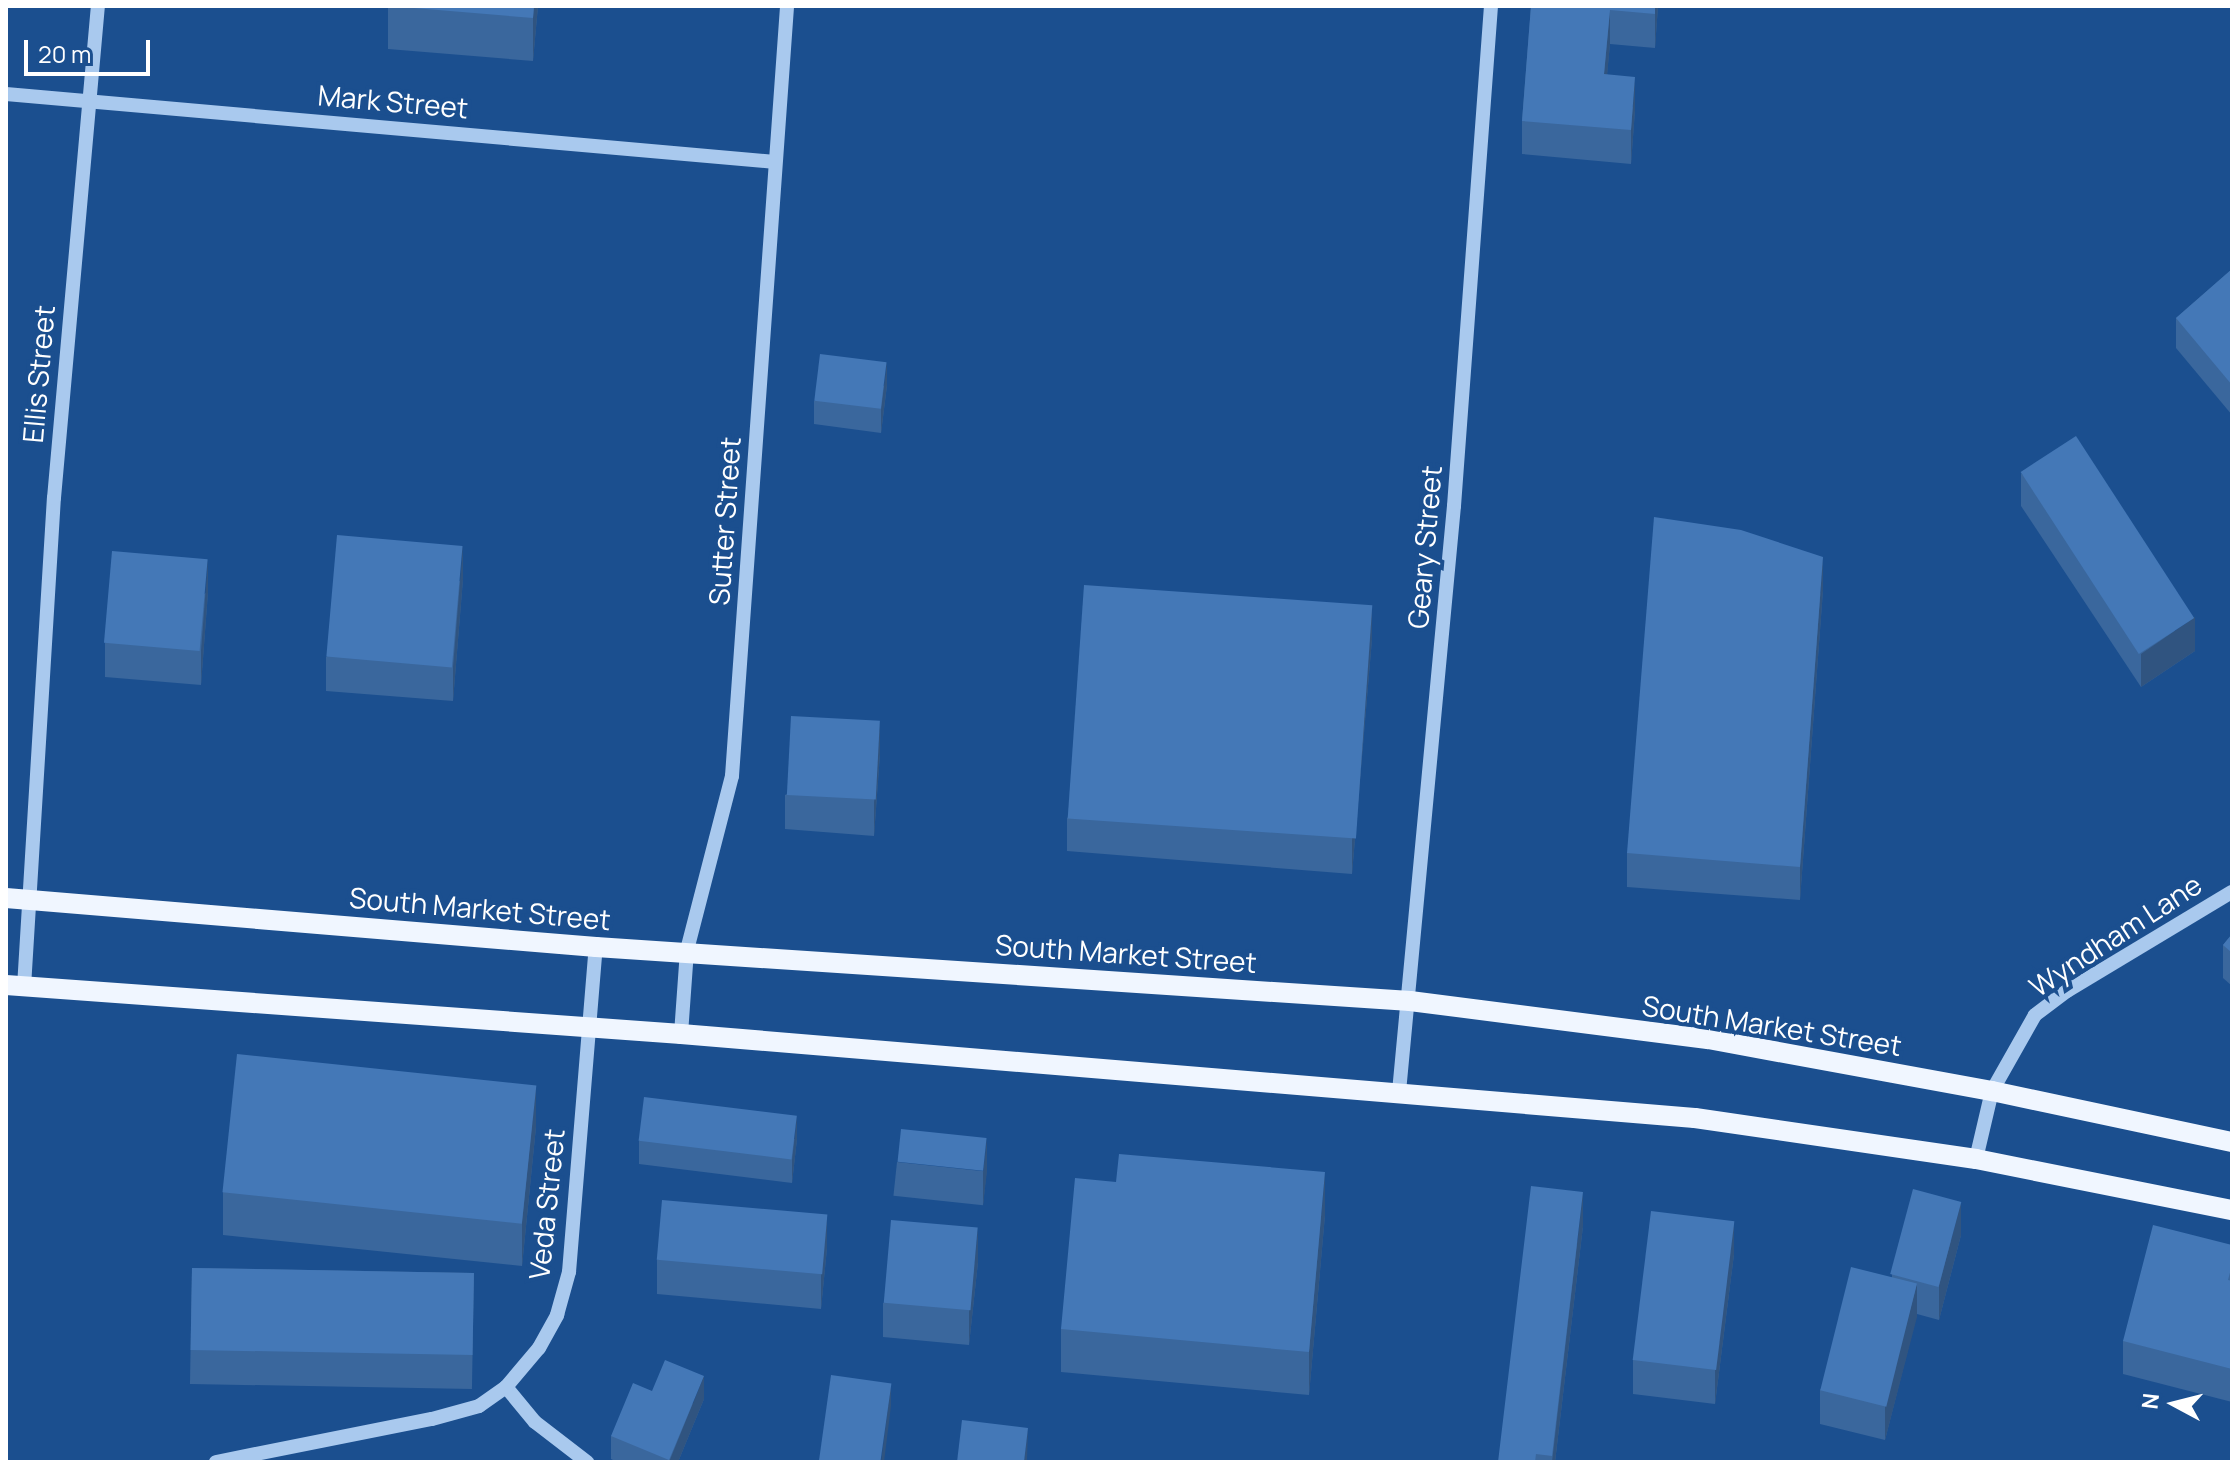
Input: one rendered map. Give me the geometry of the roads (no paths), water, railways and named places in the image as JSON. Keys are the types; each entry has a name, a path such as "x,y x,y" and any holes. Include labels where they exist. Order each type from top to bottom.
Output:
{"main road":[{"name":"South Market Street","path":"6,898 596,947 687,950 1410,1001 1708,1039 1992,1091 2232,1142"},
{"path":"15,986 681,1034 1695,1118 1976,1159 2232,1210"}],"street":[{"name":"Ellis Street","path":"15,986 30,900 54,498 98,6"},
{"name":"Sutter Street","path":"681,1034 687,950 732,776 787,6"},
{"name":"Geary Street","path":"1399,1092 1410,1001 1454,506 1491,6"},
{"name":"Mark Street","path":"6,94 775,162"},
{"name":"Wyndham Lane","path":"1976,1159 1992,1091 2035,1015 2067,991 2232,892"},
{"name":"Veda Street","path":"216,1462 458,1413 479,1406 506,1387 548,1333 569,1272 596,947"},
{"path":"506,1387 535,1422 587,1462"}]}
